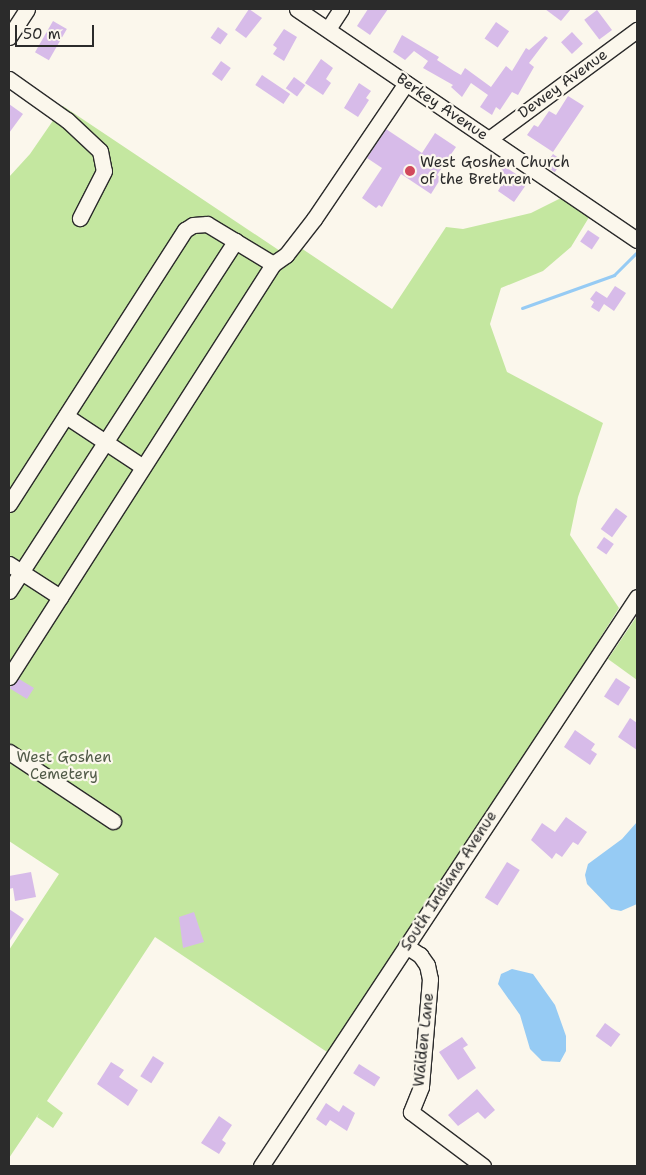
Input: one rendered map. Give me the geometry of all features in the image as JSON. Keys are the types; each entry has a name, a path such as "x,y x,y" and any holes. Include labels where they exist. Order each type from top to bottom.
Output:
{"street":[{"path":"9,37 27,9"},
{"name":"Berkey Avenue","path":"297,9 637,240"},
{"path":"328,29 341,9"},
{"name":"Dewey Avenue","path":"489,139 637,30"},
{"path":"9,80 66,120 102,156 104,171 100,184 80,218"},
{"path":"9,677 273,264 286,255 314,219 406,83"},
{"path":"9,504 185,230 193,225 208,224 273,264"},
{"path":"9,591 15,568 105,442 235,241"},
{"path":"66,416 143,467"},
{"path":"15,568 60,597"},
{"name":"South Indiana Avenue","path":"261,1166 637,597"},
{"path":"9,752 113,821"},
{"name":"Walden Lane","path":"406,946 420,955 427,966 430,979 421,1087 411,1112 483,1166"}],"green space":[{"name":"West Goshen Cemetery","path":"63,106 286,255 295,244 392,309 446,227 463,229 531,213 565,196 591,214 571,247 543,271 501,288 490,324 507,372 603,423 578,497 570,535 619,608 406,946 327,1052 155,937 47,1101 63,1113 53,1128 37,1117 40,1112 9,1158 9,950 59,874 9,841 9,177 30,154"},
{"path":"637,616 637,680 608,659"}],"water":[{"path":"637,822 637,904 621,911 611,909 587,884 585,875 588,864 622,839"},
{"path":"512,969 533,974 555,1005 566,1036 566,1051 560,1062 542,1061 530,1049 520,1015 498,984 501,974"}],"building":[{"path":"249,9 262,18 246,38 235,30"},
{"path":"368,9 388,9 370,35 357,26"},
{"path":"545,9 571,9 561,21"},
{"path":"597,10 612,30 599,40 584,20"},
{"path":"53,21 67,29 49,60 35,52"},
{"path":"496,22 509,31 498,48 485,38"},
{"path":"218,27 228,34 220,45 211,38"},
{"path":"284,29 297,37 284,61 273,54 277,48 273,45"},
{"path":"572,32 583,44 572,54 561,42"},
{"path":"402,35 439,57 437,60 454,71 461,75 465,68 491,87 506,66 512,71 526,48 529,50 545,36 548,38 529,63 534,67 518,95 512,92 500,110 496,107 492,115 480,107 488,95 471,83 462,97 451,87 453,85 423,68 428,61 414,51 405,60 393,52"},
{"path":"321,59 333,68 326,79 331,83 323,95 305,83"},
{"path":"221,61 231,68 222,81 212,74"},
{"path":"262,75 290,94 283,104 255,85"},
{"path":"294,77 305,85 297,97 286,88"},
{"path":"359,83 371,91 366,98 369,100 358,117 344,108"},
{"path":"568,96 584,106 553,152 527,135 534,125 538,127 549,111 556,115"},
{"path":"9,104 23,114 9,133"},
{"name":"West Goshen Church of the Brethren","path":"386,129 422,153 435,133 456,147 437,175 441,178 431,194 401,174 382,207 379,205 376,208 362,198 382,168 367,158"},
{"path":"553,154 563,161 555,172 545,165"},
{"path":"504,166 528,182 514,202 498,191 502,184 495,179"},
{"path":"588,230 600,238 592,249 580,242"},
{"path":"615,286 626,293 614,311 604,304 599,312 591,307 594,302 590,299 596,291 607,298"},
{"path":"616,508 627,516 612,537 601,529"},
{"path":"604,537 614,544 606,555 597,548"},
{"path":"616,678 630,687 618,706 604,696"},
{"path":"19,679 34,688 27,699 9,688"},
{"path":"630,718 637,723 637,750 618,737"},
{"path":"575,730 595,744 591,750 597,754 590,765 564,747"},
{"path":"566,817 587,832 578,845 573,842 562,857 556,853 552,859 531,840 542,823 555,832"},
{"path":"507,862 520,870 497,906 485,898"},
{"path":"31,872 36,897 15,901 13,888 9,889 9,876"},
{"path":"9,909 24,919 9,942"},
{"path":"194,912 204,942 183,948 179,917"},
{"path":"605,1023 620,1034 611,1047 596,1036"},
{"path":"462,1037 468,1045 463,1048 476,1068 458,1080 439,1052"},
{"path":"153,1056 164,1063 151,1083 140,1076"},
{"path":"111,1062 124,1070 119,1077 138,1090 128,1106 97,1084"},
{"path":"359,1064 380,1077 374,1087 353,1073"},
{"path":"477,1089 495,1110 485,1119 478,1112 458,1126 448,1115"},
{"path":"326,1103 339,1112 343,1105 355,1113 347,1131 330,1120 326,1126 316,1119"},
{"path":"219,1116 232,1125 222,1140 226,1143 219,1154 201,1143"}],"waterway":[{"path":"522,308 614,275 636,253"}],"place":[{"name":"West Goshen Church of the Brethren","path":"410,171"}]}
